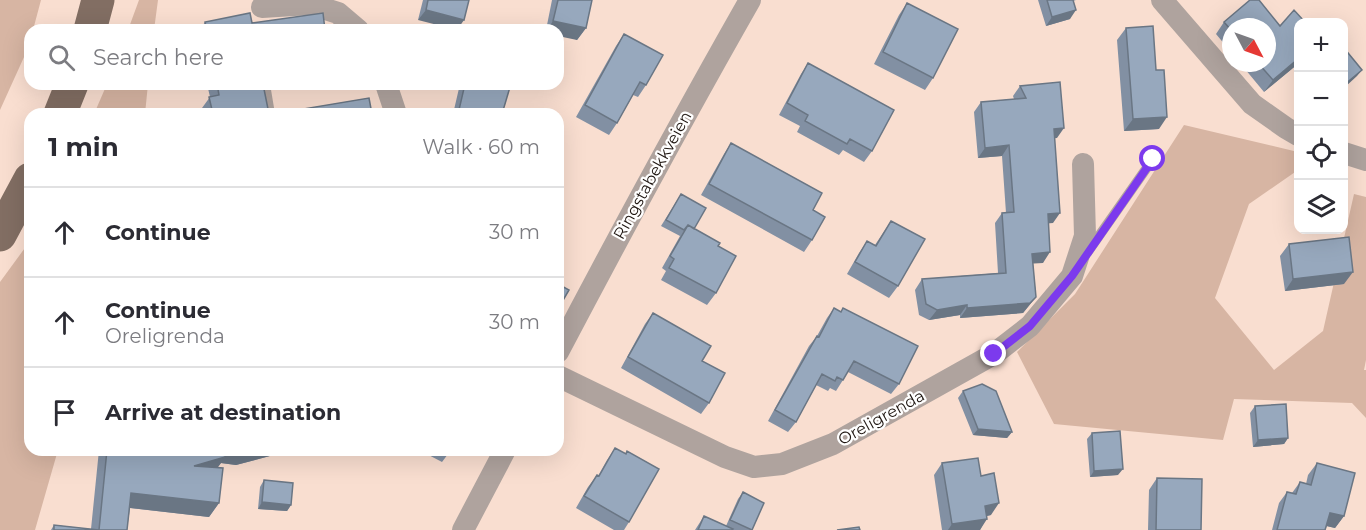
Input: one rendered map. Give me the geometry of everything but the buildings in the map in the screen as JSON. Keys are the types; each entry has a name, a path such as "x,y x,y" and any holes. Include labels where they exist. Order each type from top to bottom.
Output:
{"main road":[{"path":"92,24 98,0"},
{"path":"62,108 70,90"},
{"path":"0,235 24,190"}],"street":[{"name":"Ringstabekkveien","path":"564,340 706,75 750,0"},
{"path":"1162,0 1252,104 1294,132"},
{"path":"262,7 310,4 338,13 351,24"},
{"path":"388,90 394,108"},
{"path":"1348,154 1366,160"},
{"name":"Oreligrenda","path":"564,379 726,457 754,467 782,464 833,444 994,354 1030,326 1072,276 1084,236 1083,164"},
{"path":"463,530 502,456"}],"lane":[{"path":"266,90 269,108"},
{"path":"1072,276 1153,159"}],"shaded area":[{"path":"0,0 41,0 35,24 24,24 24,57 0,110"},
{"path":"139,0 158,0 155,24 130,24"},
{"path":"104,90 147,90 146,108 97,108"},
{"path":"1184,125 1294,151 1294,173 1249,204 1215,298 1274,370 1323,331 1345,234 1348,234 1348,221 1354,194 1366,197 1366,360 1364,370 1366,370 1366,418 1352,403 1234,399 1223,440 1054,424 1017,352 1075,294"},
{"path":"24,249 24,456 56,456 35,530 0,530 0,282"}],"route":[{"path":"994,354 1030,326 1072,276 1153,159"}]}
